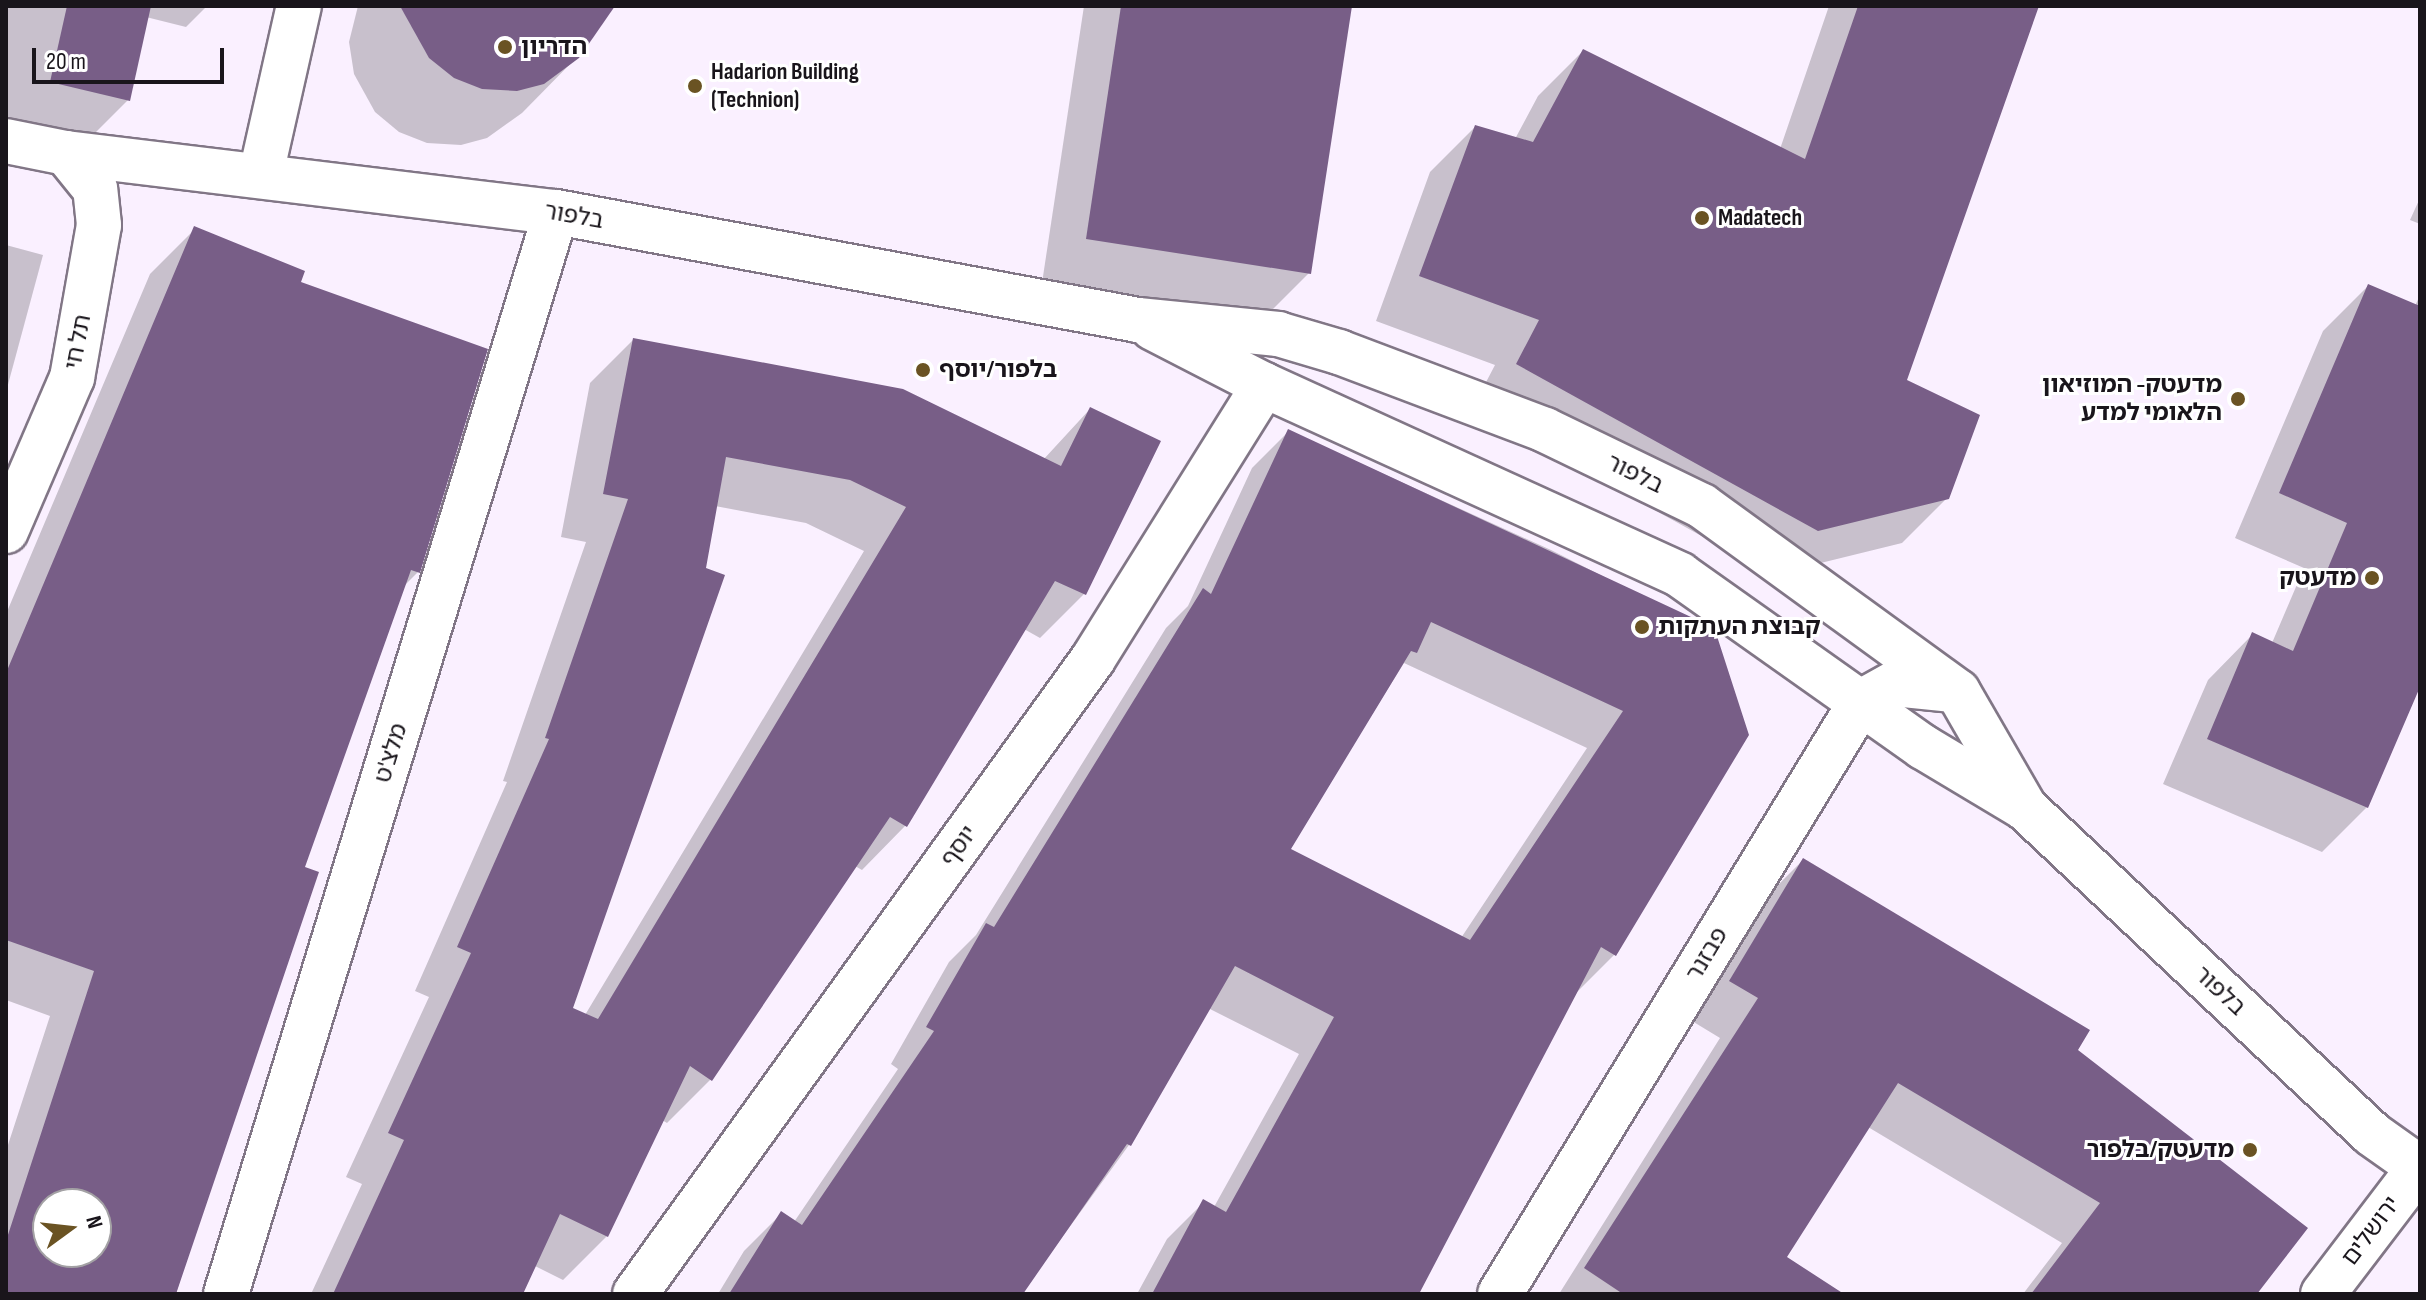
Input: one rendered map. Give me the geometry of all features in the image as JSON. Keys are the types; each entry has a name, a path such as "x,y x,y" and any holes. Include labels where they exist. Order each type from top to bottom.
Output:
{"street":[{"path":"261,174 299,6"},
{"name":"בלפור","path":"6,141 66,153 261,174 556,212 1138,320 1278,334 1545,430 1702,506 1958,692 2025,808"},
{"name":"תל חי","path":"6,531 72,378 99,225 95,189 66,153"},
{"name":"מלצ'ט","path":"226,1294 556,212"},
{"name":"בלפור","path":"1138,320 1264,385 1680,575 1923,747 2025,808 2372,1134 2419,1168"},
{"name":"יוסף","path":"635,1294 1093,659 1264,385"},
{"path":"1861,702 1894,684 1958,692"},
{"name":"פבזנר","path":"1500,1294 1861,702"},
{"name":"ירושלים","path":"2323,1294 2419,1168"}],"building":[{"path":"67,6 151,6 130,101 50,82"},
{"name":"הדריון","path":"400,6 615,6 579,58 544,84 517,91 482,89 454,78 429,58"},
{"path":"1121,6 1352,6 1311,274 1086,239"},
{"name":"Madatech","path":"1858,6 2039,6 1907,380 1980,415 1949,499 1818,531 1516,364 1539,320 1419,276 1475,125 1533,142 1583,49 1805,159"},
{"path":"194,226 305,271 301,282 488,349 420,573 411,570 305,867 319,872 176,1294 6,1294 6,1241 94,971 6,940 6,673"},
{"name":"מדעטק","path":"2368,284 2420,306 2420,687 2368,808 2207,739 2252,632 2293,651 2347,523 2279,493"},
{"path":"633,338 903,389 1061,466 1090,407 1161,441 1086,595 1055,581 907,827 890,817 712,1081 690,1066 608,1237 560,1214 523,1294 333,1294 404,1140 388,1133 471,953 457,947 549,739 545,738 628,499 603,494","holes":["726,457 850,480 906,507 598,1019 573,1008 725,575 706,568"]},
{"path":"1288,429 1706,624 1715,630 1749,735 1616,956 1601,947 1419,1294 1152,1294 1203,1199 1226,1212 1334,1017 1235,966 1131,1146 1127,1144 1023,1294 729,1294 781,1211 802,1225 934,1031 926,1027 986,923 994,927 1203,588 1211,594","holes":["1431,622 1623,711 1470,940 1291,849 1411,651 1417,653"]},
{"path":"1803,858 2090,1030 2078,1050 2308,1228 2257,1294 2031,1294 2100,1203 1898,1083 1787,1257 1844,1294 1623,1294 1584,1268 1758,998 1729,981"}],"place":[{"name":"הדריון","path":"505,47"},
{"name":"Hadarion Building (Technion)","path":"695,86"},
{"name":"Madatech","path":"1702,218"},
{"name":"בלפור/יוסף","path":"923,370"},
{"name":"מדעטק- המוזיאון הלאומי למדע","path":"2238,399"},
{"name":"מדעטק","path":"2372,578"},
{"name":"קבוצת העתקות","path":"1642,627"},
{"name":"מדעטק/בלפור","path":"2250,1150"}]}
